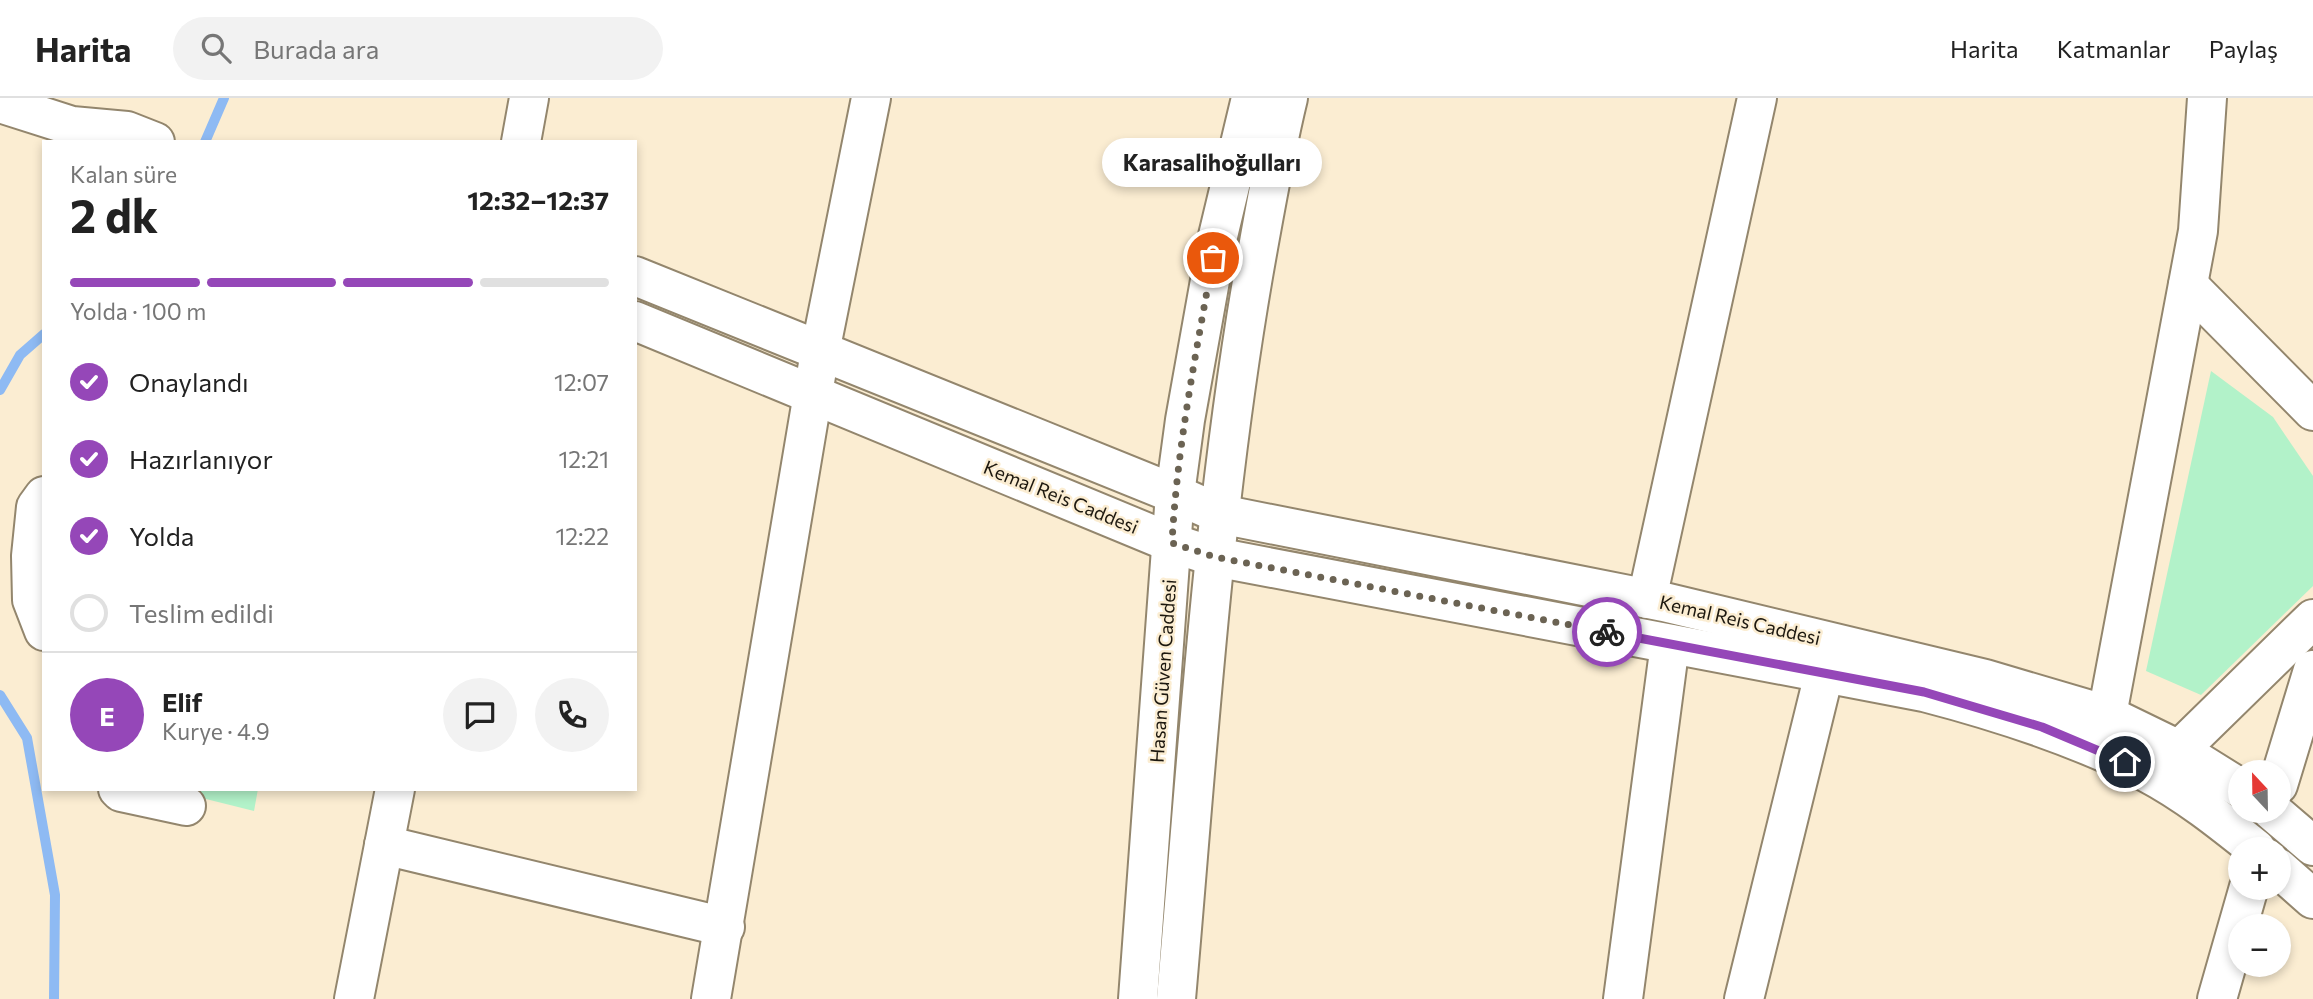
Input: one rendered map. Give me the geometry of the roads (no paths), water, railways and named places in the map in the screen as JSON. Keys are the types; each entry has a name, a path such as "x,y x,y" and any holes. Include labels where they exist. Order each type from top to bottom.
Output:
{"street":[{"path":"521,140 529,98"},
{"path":"711,999 820,352 871,98"},
{"name":"Hasan Güven Caddesi","path":"1138,999 1175,494 1217,236 1251,98"},
{"name":"Hasan Güven Caddesi","path":"1177,999 1220,514 1245,318 1288,98"},
{"path":"1647,599 1757,98"},
{"path":"2107,715 2198,230 2207,98"},
{"path":"0,103 80,134 127,131 150,140"},
{"name":"Kemal Reis Caddesi","path":"637,277 1220,514 1647,599 1925,663 2107,715 2179,750 2228,781"},
{"path":"2188,285 2313,411"},
{"name":"Kemal Reis Caddesi","path":"637,322 1172,543 1215,557 1924,692 2042,727 2148,773 2192,800 2240,837"},
{"path":"42,499 36,507 31,556 32,600 42,626"},
{"path":"2179,750 2313,619"},
{"path":"1623,999 1670,644"},
{"path":"2289,760 2305,721 2313,670"},
{"path":"1744,999 1824,674"},
{"path":"120,791 186,806"},
{"path":"354,999 395,791"},
{"path":"2287,823 2313,845"},
{"path":"384,845 725,927"},
{"path":"2291,880 2313,899"},
{"path":"2217,999 2245,900"}],"waterway":[{"path":"206,140 224,98"},
{"path":"0,390 20,355 42,336"},
{"path":"0,695 27,738 55,895 54,999"}],"place":[{"name":"Karasalihoğulları","path":"1213,258"}]}
